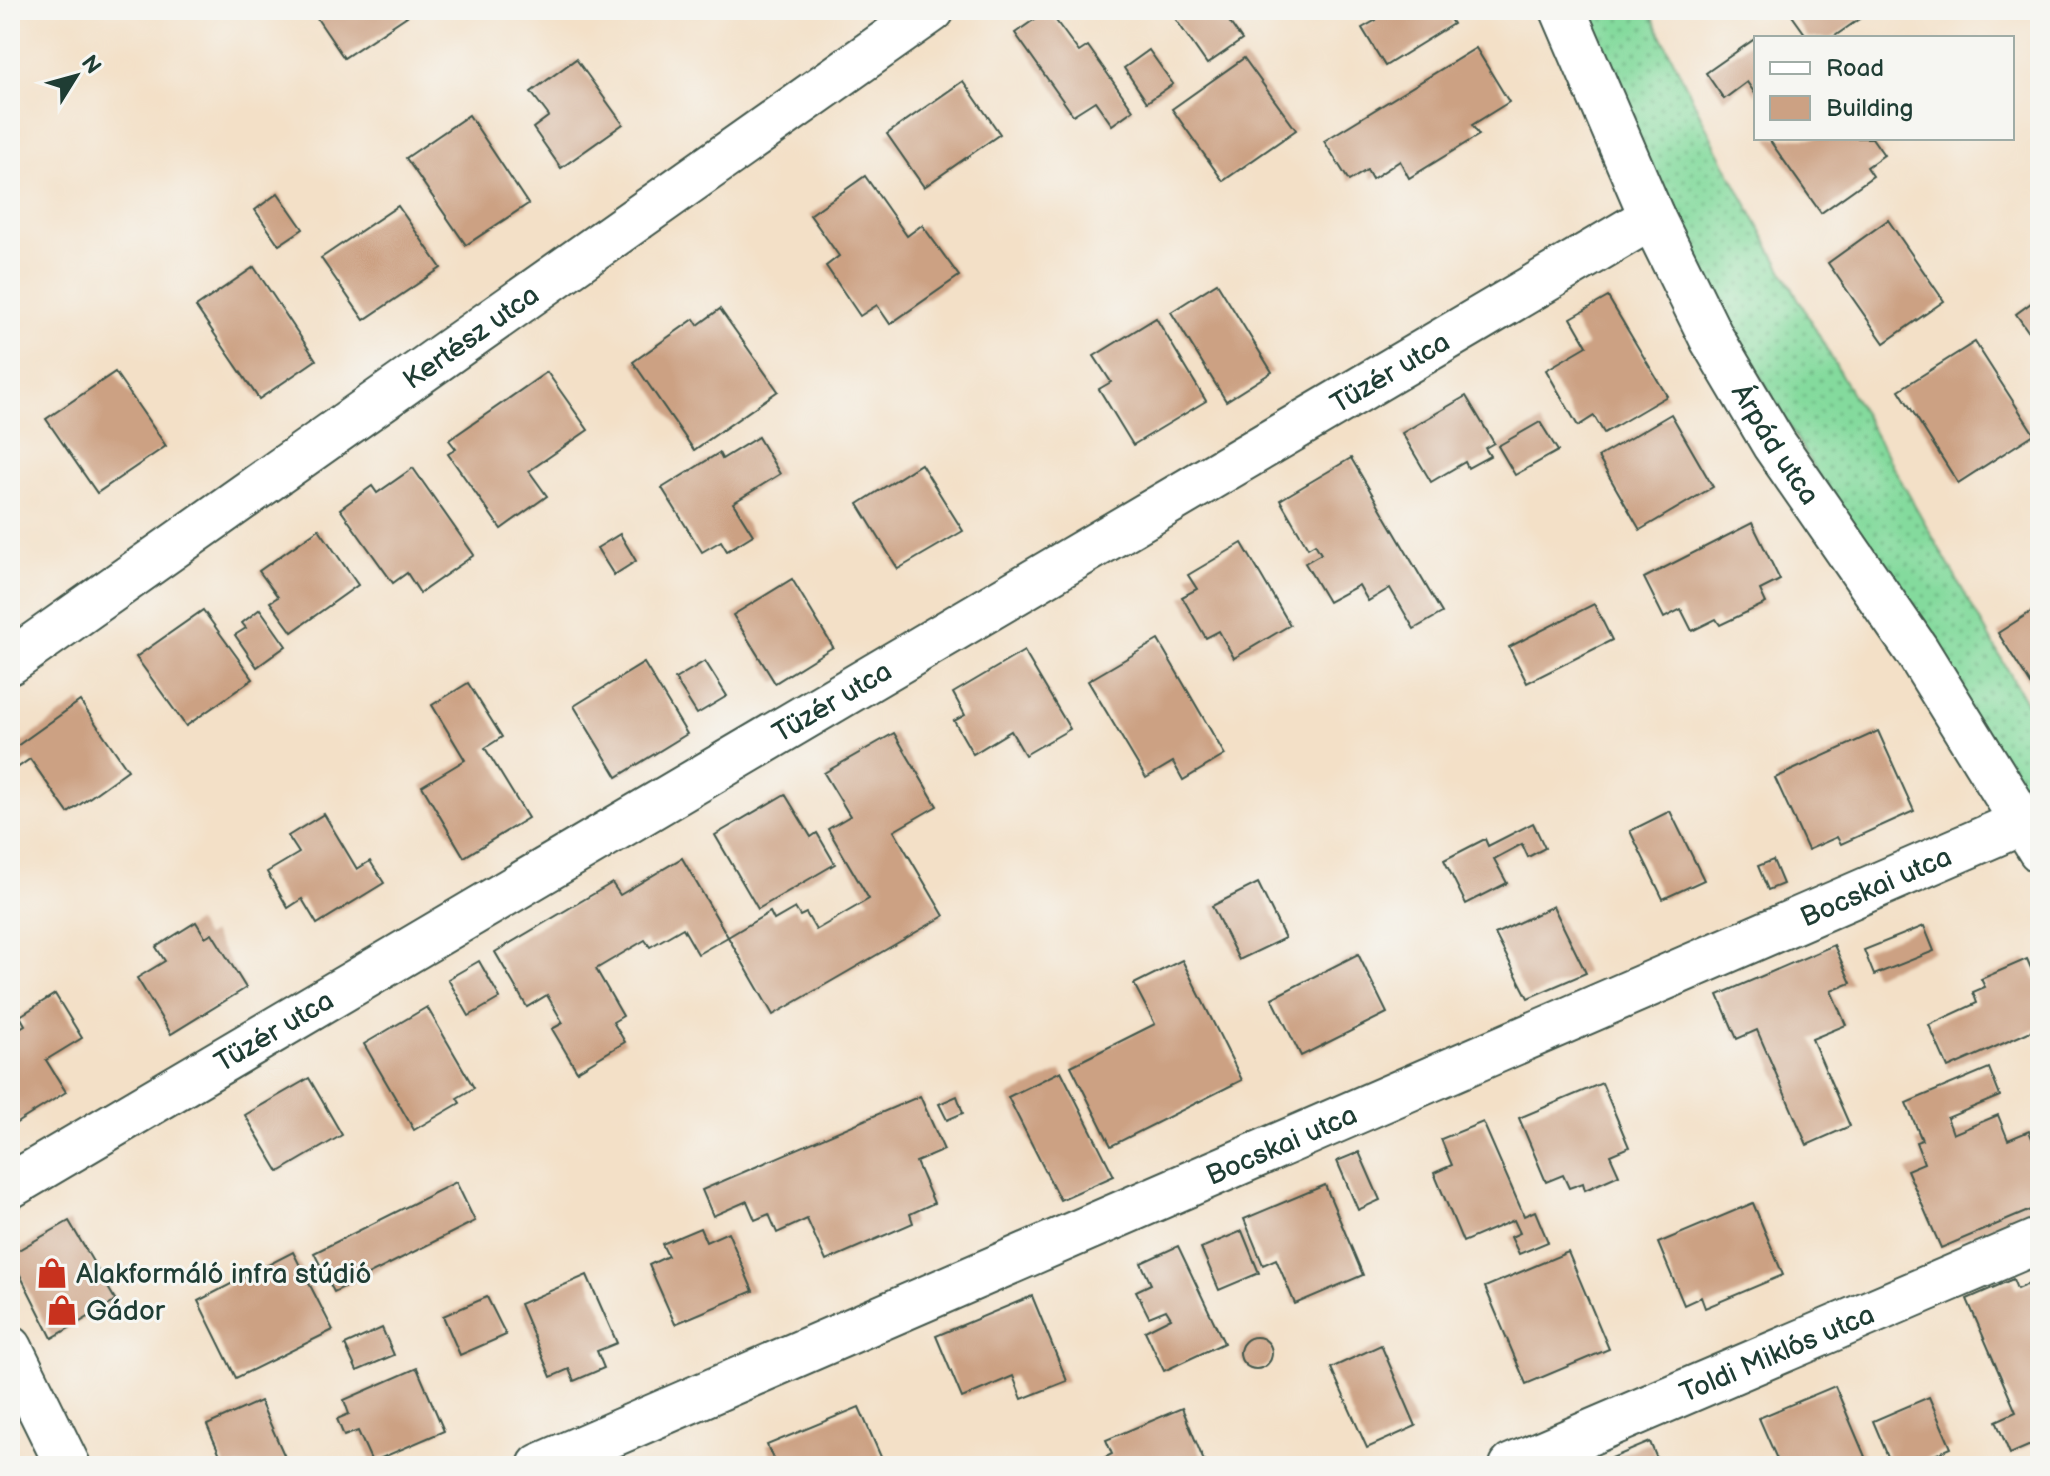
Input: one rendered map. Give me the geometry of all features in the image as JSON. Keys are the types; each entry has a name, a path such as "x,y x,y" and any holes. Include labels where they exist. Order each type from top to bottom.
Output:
{"street":[{"name":"Kertész utca","path":"10,662 932,10"},
{"name":"Árpád utca","path":"1563,10 1652,217 1712,339 1774,444 1917,651 2031,836"},
{"name":"Tüzér utca","path":"10,1186 1652,217"},
{"name":"Bocskai utca","path":"540,1466 2031,836"},
{"name":"Toldi Miklós utca","path":"1512,1466 2040,1240"},
{"path":"10,1348 68,1466"}],"green space":[{"path":"1577,10 1649,10 1718,151 1782,270 2040,727 2040,833 1835,505 1664,210"}],"building":[{"path":"314,10 416,10 344,58"},
{"path":"1048,10 1079,52 1088,46 1133,110 1112,125 1095,101 1073,115 1015,33"},
{"path":"1178,10 1221,10 1242,40 1207,64 1172,14"},
{"path":"1371,10 1445,10 1453,24 1385,66 1362,28 1376,20"},
{"path":"1788,10 1872,10 1835,36 1807,36"},
{"path":"1754,39 1754,92 1747,82 1724,99 1706,73"},
{"path":"1476,48 1509,102 1472,125 1479,135 1409,178 1400,161 1372,179 1367,170 1349,181 1324,141"},
{"path":"1149,50 1173,84 1147,102 1124,68"},
{"path":"1244,58 1296,130 1223,181 1172,109"},
{"path":"576,59 623,124 561,168 533,128 549,116 531,92"},
{"path":"963,81 1000,134 924,187 887,134"},
{"path":"469,115 528,204 466,245 406,158"},
{"path":"1769,140 1873,140 1884,155 1867,167 1873,176 1821,213"},
{"path":"865,176 907,236 922,225 959,276 890,324 877,305 860,316 826,266 839,256 810,215"},
{"path":"278,193 303,229 279,245 255,210"},
{"path":"398,206 441,268 364,320 321,258"},
{"path":"1888,220 1944,301 1884,343 1828,263"},
{"path":"254,267 316,360 259,399 196,307"},
{"path":"1217,283 1272,372 1226,401 1171,312"},
{"path":"1608,297 1667,396 1604,433 1594,416 1578,426 1546,370 1587,346 1571,318"},
{"path":"2038,298 2040,301 2040,348 2016,314"},
{"path":"720,309 778,391 694,450 633,362 694,319 698,325"},
{"path":"1156,318 1206,401 1133,445 1099,389 1111,382 1094,356"},
{"path":"1975,342 2034,434 1958,483 1899,390"},
{"path":"115,372 166,446 97,493 46,419"},
{"path":"547,372 588,430 529,471 547,496 501,529 448,454 456,449 449,440"},
{"path":"1466,396 1494,443 1485,448 1490,456 1468,468 1465,462 1431,482 1402,433"},
{"path":"1671,414 1713,487 1640,530 1598,457"},
{"path":"1540,422 1558,451 1515,475 1498,446"},
{"path":"758,437 780,474 733,503 753,535 727,551 721,541 702,552 662,488 719,453 722,459"},
{"path":"1351,458 1442,613 1414,629 1390,588 1368,601 1359,585 1328,602 1305,563 1321,554 1315,544 1308,548 1280,500"},
{"path":"921,464 963,531 898,569 858,504"},
{"path":"413,468 474,555 420,593 407,573 393,583 340,509 372,486 377,493"},
{"path":"1752,523 1780,580 1760,590 1766,603 1720,625 1716,619 1692,631 1681,609 1664,618 1644,578"},
{"path":"319,529 358,585 292,632 270,602 278,597 259,571"},
{"path":"620,534 636,561 614,575 597,548"},
{"path":"1242,543 1290,625 1234,658 1219,631 1206,638 1182,597 1197,589 1188,575"},
{"path":"792,579 833,647 775,683 733,615"},
{"path":"1594,604 1612,640 1527,683 1509,647"},
{"path":"2040,606 2040,699 1998,633"},
{"path":"260,609 286,646 257,667 235,635 246,628 242,623"},
{"path":"203,610 253,679 186,726 136,657"},
{"path":"1158,640 1225,755 1183,780 1173,762 1146,778 1088,681"},
{"path":"1024,651 1070,729 1025,755 1011,731 973,754 954,721 965,715 953,693"},
{"path":"705,661 727,696 697,714 675,679"},
{"path":"644,663 687,734 617,777 574,706"},
{"path":"468,683 502,737 485,748 528,818 464,857 422,786 465,760 432,705"},
{"path":"80,701 128,770 68,813 30,759 17,768 10,758 10,751"},
{"path":"1878,731 1914,811 1841,844 1837,837 1808,850 1775,778"},
{"path":"894,733 937,806 894,831 944,916 773,1015 728,937 770,912 774,920 795,908 800,916 806,913 816,930 869,899 828,829 850,816 824,773"},
{"path":"785,794 811,837 817,833 835,864 758,909 715,835"},
{"path":"1670,811 1704,880 1663,899 1630,831"},
{"path":"324,814 357,869 370,861 384,883 317,924 302,899 288,908 267,872 299,853 288,836"},
{"path":"1533,823 1545,848 1528,857 1522,844 1494,859 1507,883 1466,904 1444,860 1485,839 1488,846"},
{"path":"682,858 728,937 698,954 683,928 650,947 645,940 596,969 623,1016 613,1022 625,1042 577,1071 552,1029 563,1023 547,995 527,1007 495,952 612,883 620,895"},
{"path":"1773,860 1783,884 1768,890 1758,866"},
{"path":"1258,883 1285,938 1239,960 1212,906"},
{"path":"1553,906 1586,973 1528,998 1495,934"},
{"path":"196,922 205,937 212,933 246,988 171,1034 137,978 165,961 156,947"},
{"path":"1924,926 1934,951 1874,975 1864,950"},
{"path":"1834,945 1851,983 1831,991 1846,1025 1812,1039 1850,1126 1807,1145 1757,1030 1737,1039 1718,995"},
{"path":"1358,954 1387,1013 1301,1056 1272,998"},
{"path":"2027,959 2040,989 2040,1027 1948,1068 1929,1025 1977,1003 1973,992 1985,987 1981,979"},
{"path":"1182,960 1242,1080 1111,1146 1071,1066 1155,1024 1134,984"},
{"path":"479,961 500,998 469,1016 448,979"},
{"path":"55,994 82,1038 46,1060 66,1092 10,1127 10,1034 25,1025 20,1016"},
{"path":"427,1007 474,1088 457,1098 460,1103 414,1130 364,1044"},
{"path":"1989,1068 2000,1096 1947,1118 1953,1134 1998,1115 2008,1140 2029,1131 2040,1157 2040,1206 1941,1248 1907,1170 1924,1163 1916,1142 1922,1140 1906,1103"},
{"path":"1061,1071 1114,1176 1060,1200 1008,1097"},
{"path":"309,1078 342,1135 279,1172 245,1115"},
{"path":"1602,1083 1629,1147 1610,1155 1619,1175 1585,1190 1583,1183 1569,1188 1563,1175 1546,1182 1519,1118"},
{"path":"920,1096 944,1150 916,1162 934,1203 910,1214 913,1223 826,1261 807,1219 777,1233 769,1214 755,1220 747,1201 713,1216 702,1190"},
{"path":"957,1096 963,1113 947,1120 939,1104"},
{"path":"1483,1122 1524,1216 1535,1211 1548,1242 1519,1254 1511,1237 1520,1233 1514,1220 1463,1242 1434,1173 1452,1165 1441,1139"},
{"path":"1359,1152 1380,1200 1358,1210 1337,1161"},
{"path":"456,1182 475,1221 334,1292 314,1253"},
{"path":"1325,1185 1363,1275 1295,1304 1276,1259 1263,1265 1244,1219"},
{"path":"1753,1203 1783,1275 1705,1308 1701,1297 1684,1305 1658,1243"},
{"path":"69,1221 116,1301 52,1338 10,1255"},
{"path":"700,1228 706,1242 728,1232 753,1291 675,1324 649,1265 668,1256 662,1244"},
{"path":"1242,1231 1259,1273 1219,1290 1201,1248"},
{"path":"1178,1246 1224,1343 1164,1371 1145,1331 1171,1318 1166,1310 1149,1317 1136,1291 1151,1284 1141,1263"},
{"path":"293,1252 333,1330 236,1378 198,1301"},
{"path":"1568,1252 1609,1349 1526,1384 1485,1287"},
{"path":"587,1275 617,1343 597,1351 604,1368 574,1381 569,1369 551,1377 520,1304"},
{"path":"2013,1279 2017,1289 2040,1279 2040,1441 2010,1454 1996,1421 2016,1412 1967,1299"},
{"path":"1032,1296 1067,1381 1022,1399 1013,1376 962,1398 936,1336"},
{"path":"487,1297 506,1335 460,1355 443,1316"},
{"path":"382,1328 394,1355 357,1371 345,1345"},
{"path":"1256,1337 1267,1342 1272,1353 1267,1364 1256,1369 1245,1364 1240,1353 1245,1342"},
{"path":"1381,1345 1416,1426 1367,1448 1331,1368"},
{"path":"417,1368 444,1431 372,1462 358,1431 344,1436 337,1419 349,1414 344,1400"},
{"path":"1835,1386 1869,1466 1780,1466 1759,1418"},
{"path":"1929,1397 1951,1448 1909,1466 1892,1466 1873,1421"},
{"path":"260,1401 289,1466 225,1466 207,1425"},
{"path":"859,1407 885,1466 776,1466 767,1445"},
{"path":"1182,1408 1206,1466 1102,1466 1100,1460 1112,1454 1106,1440"},
{"path":"1650,1442 1660,1466 1610,1466 1607,1460"}],"place":[{"name":"Alakformáló infra stúdió","path":"52,1273"},
{"name":"Gádor","path":"62,1310"}]}
